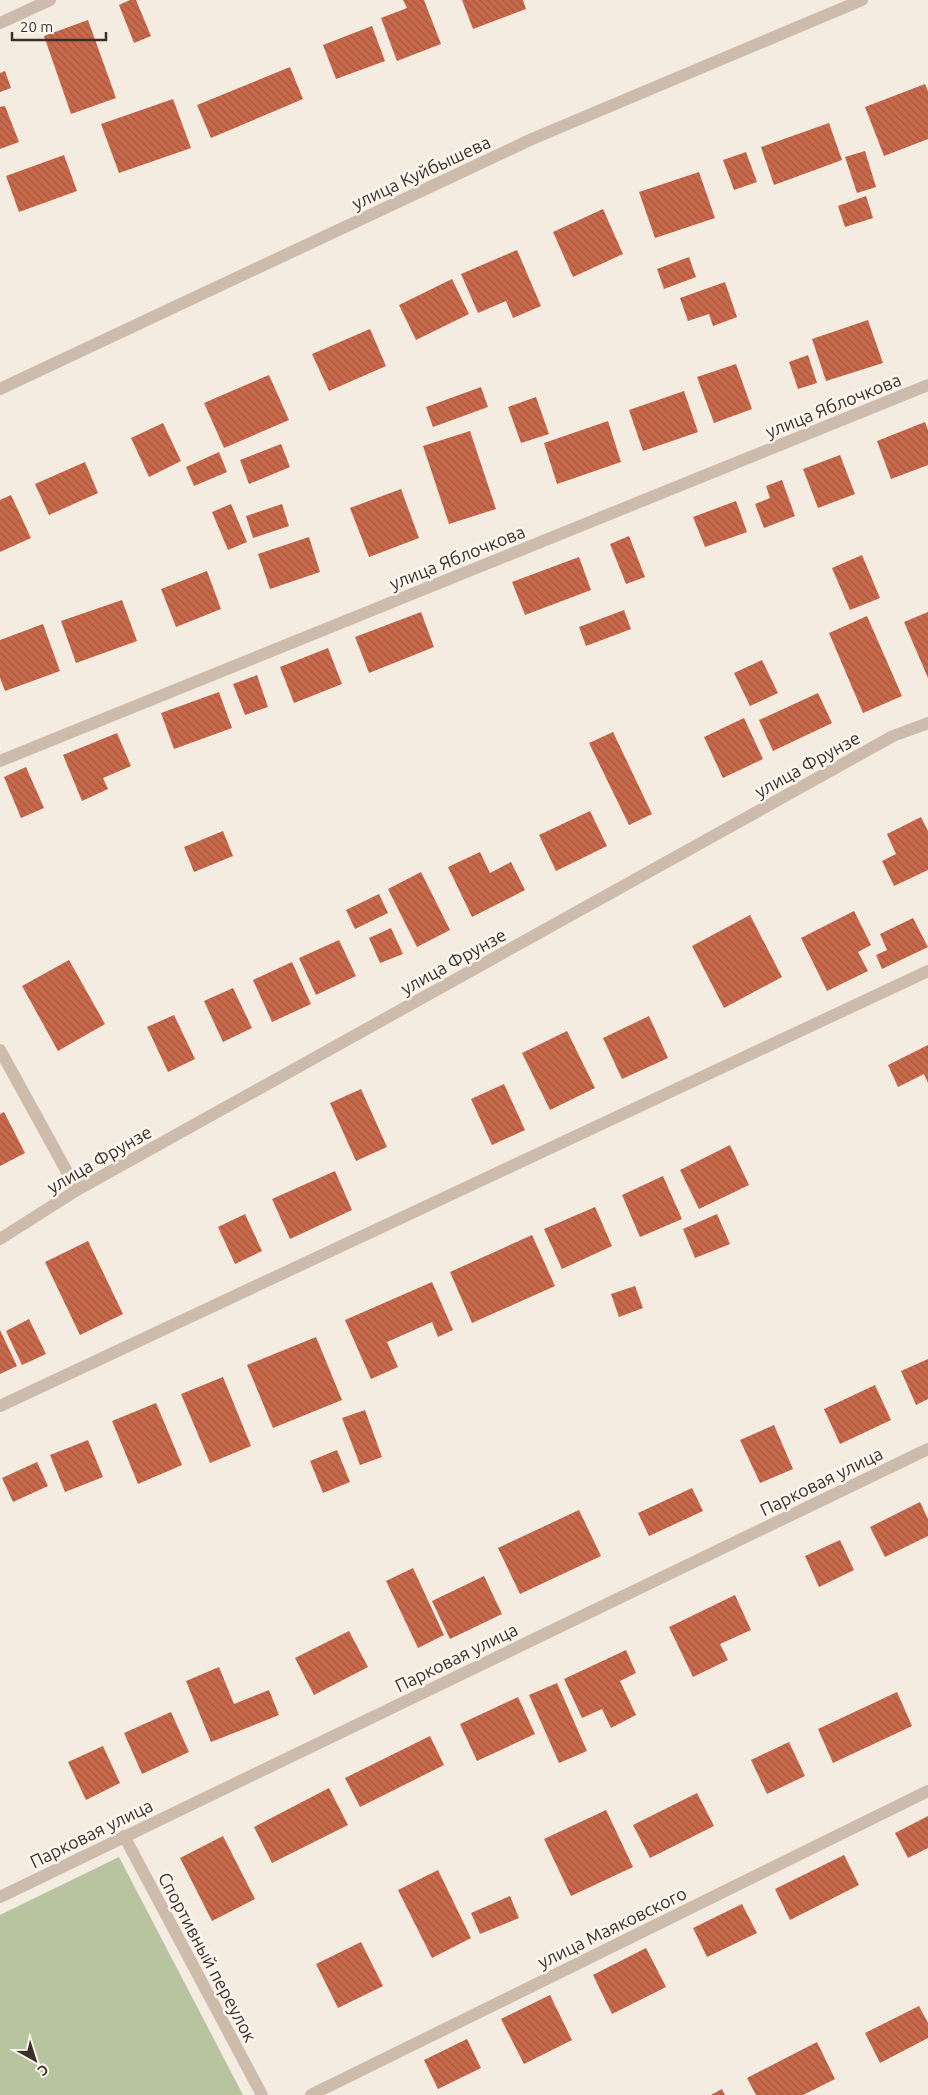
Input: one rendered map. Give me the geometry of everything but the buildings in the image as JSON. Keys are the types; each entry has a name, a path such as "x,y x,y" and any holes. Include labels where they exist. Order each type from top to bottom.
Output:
{"street":[{"path":"0,23 50,0"},
{"name":"улица Куйбышева","path":"0,389 532,139 862,0"},
{"name":"улица Яблочкова","path":"0,761 928,385"},
{"name":"улица Фрунзе","path":"0,1239 77,1190 893,736 928,723"},
{"path":"0,1406 928,971"},
{"path":"0,1050 77,1190"},
{"name":"Парковая улица","path":"0,1897 928,1449"},
{"name":"улица Маяковского","path":"311,2095 928,1791"},
{"name":"Спортивный переулок","path":"124,1836 262,2095"}],"green space":[{"path":"119,1857 243,2095 0,2095 0,1915"}]}
